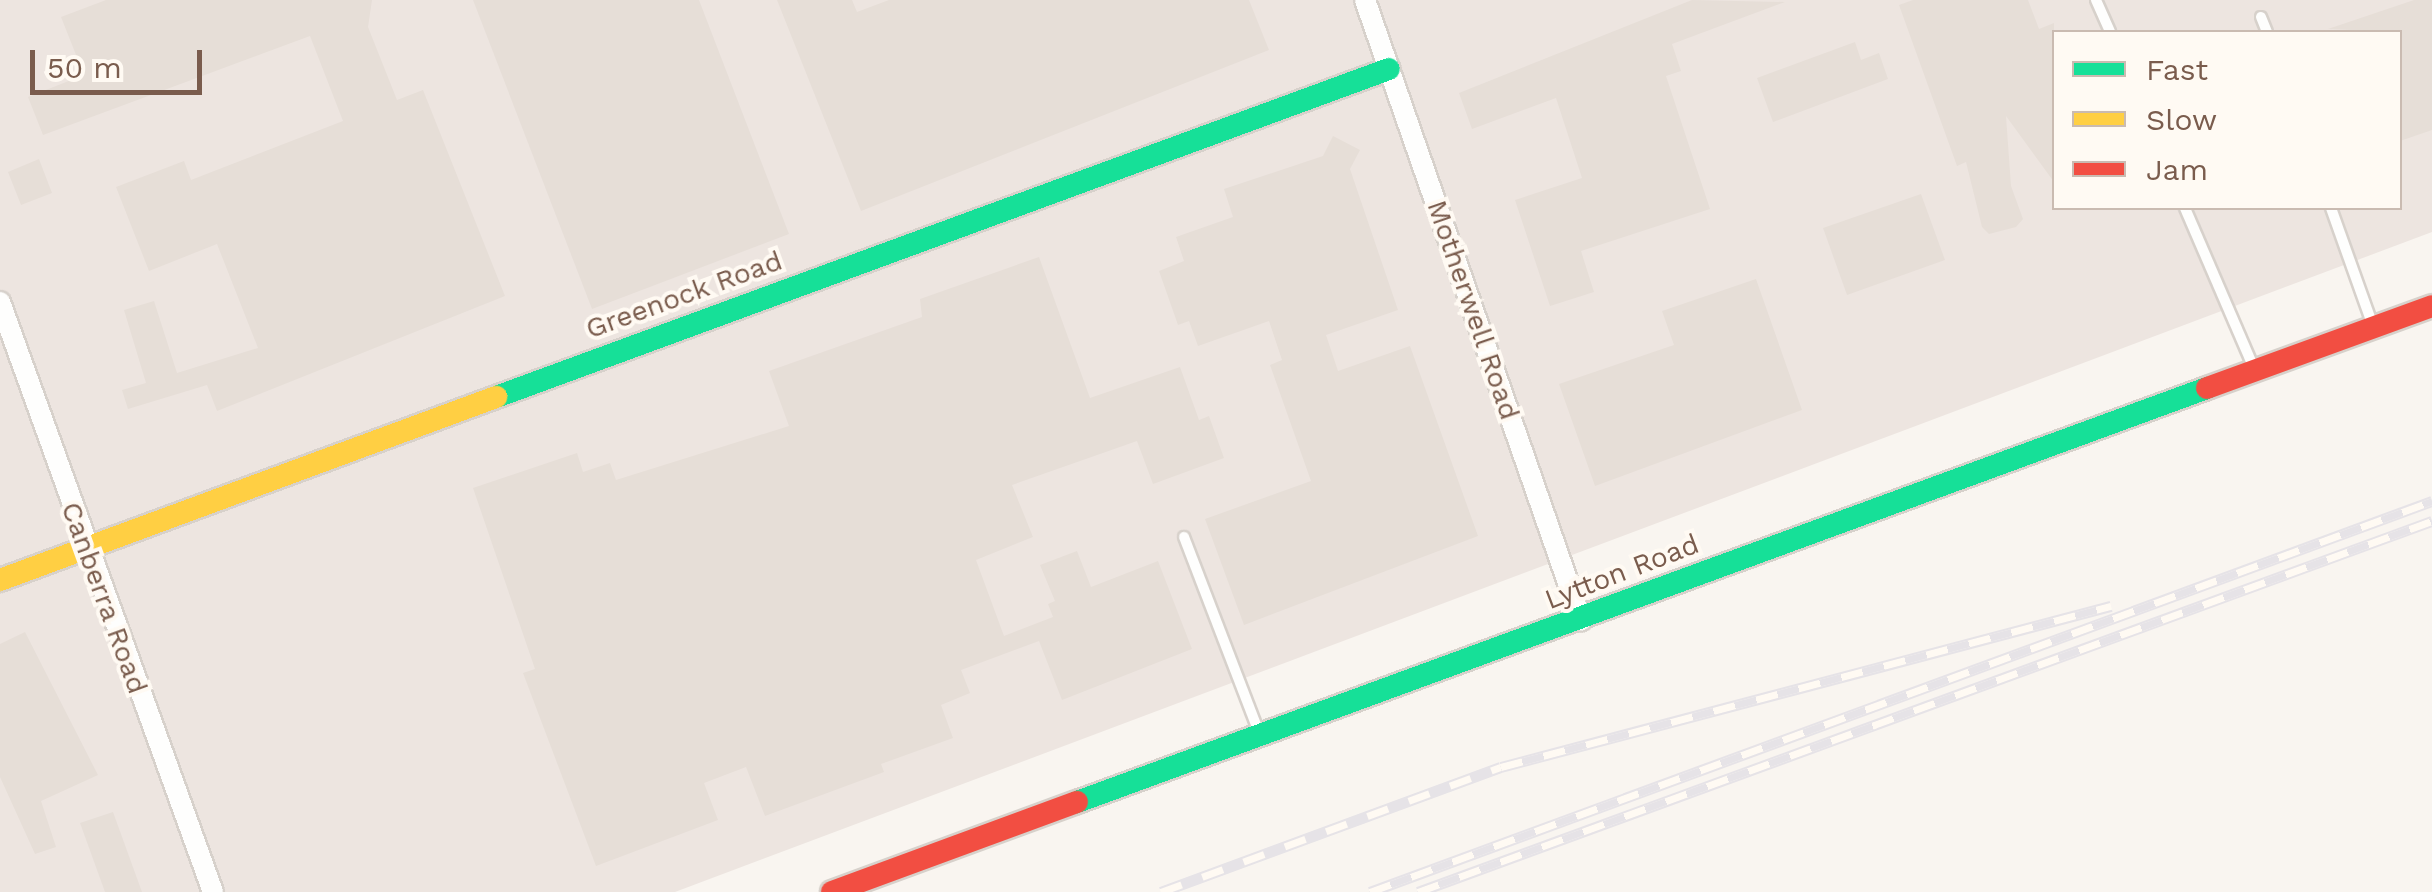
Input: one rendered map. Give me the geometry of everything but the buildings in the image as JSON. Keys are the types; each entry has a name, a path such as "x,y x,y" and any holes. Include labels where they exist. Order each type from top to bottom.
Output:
{"main road":[{"name":"Greenock Road","path":"0,580 1389,69"},
{"name":"Lytton Road","path":"832,892 2432,306"}],"street":[{"name":"Motherwell Road","path":"1365,0 1581,620"},
{"name":"Canberra Road","path":"0,302 212,892"}],"lane":[{"path":"2096,0 2109,30"},
{"path":"2261,16 2266,30"},
{"path":"2186,210 2254,369"},
{"path":"2332,210 2374,327"},
{"path":"1184,537 1260,736"}],"shaded area":[{"path":"0,0 2432,0 2432,232 675,892 0,892"}],"railway":[{"path":"1370,892 2432,501"},
{"path":"1418,892 2432,521"},
{"path":"1161,892 1501,767 2111,606"}],"traffic: fast":[{"path":"496,397 1389,69"},
{"path":"1077,802 2207,388"}],"traffic: slow":[{"path":"0,580 496,397"}],"traffic: jam":[{"path":"2207,388 2432,306"},
{"path":"832,892 1077,802"}]}
